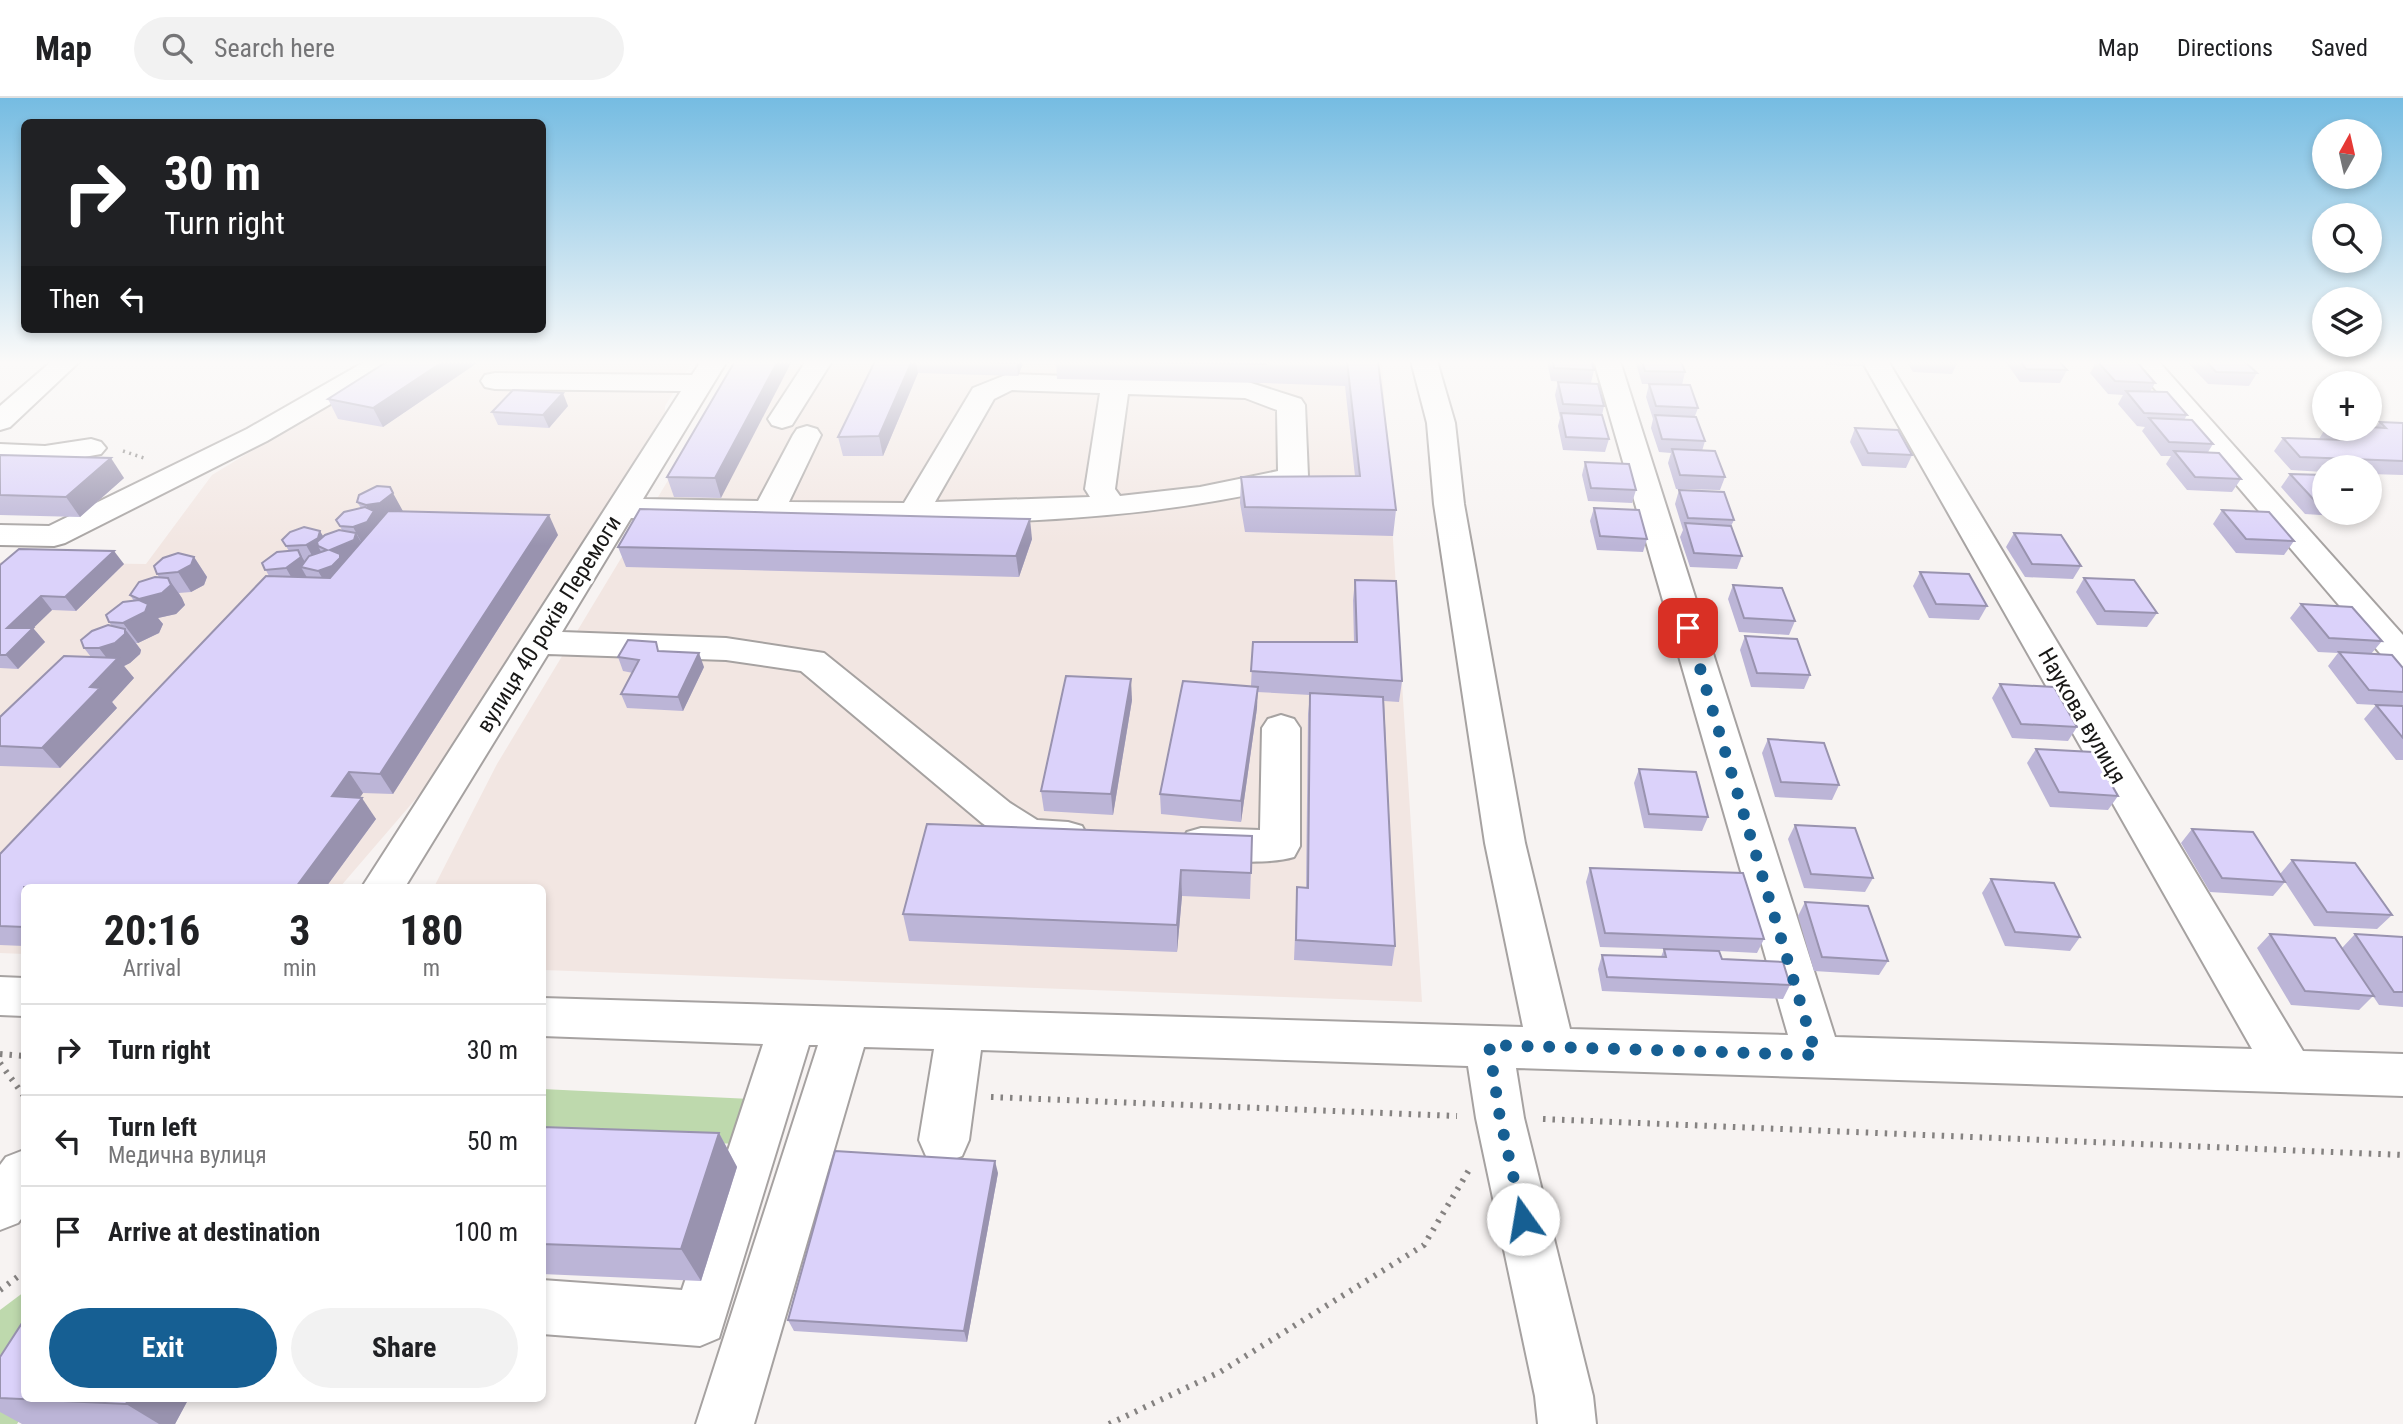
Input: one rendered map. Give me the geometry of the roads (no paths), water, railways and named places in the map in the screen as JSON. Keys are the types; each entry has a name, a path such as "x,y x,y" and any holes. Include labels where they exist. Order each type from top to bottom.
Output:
{"street":[{"path":"0,535 54,536 278,423"},
{"name":"вулиця 40 років Перемоги","path":"385,884 675,423"},
{"path":"769,511 796,423"},
{"path":"914,512 966,423"},
{"path":"1110,423 1100,489 1111,506"},
{"path":"622,508 914,512 1111,506 1243,491 1293,476 1292,423"},
{"path":"1441,423 1448,504 1505,843 1551,1048"},
{"path":"1626,423 1816,1055"},
{"name":"Наукова вулиця","path":"1912,423 2289,1071"},
{"path":"2199,423 2403,657"},
{"path":"0,453 45,455 91,448"},
{"path":"537,642 726,649 811,661 996,813 1029,835 1098,838"},
{"path":"1168,841 1280,846 1281,728"},
{"path":"0,996 21,996"},
{"path":"546,1017 2403,1075"},
{"path":"546,1307 700,1319 792,1025"},
{"path":"724,1424 847,1026"},
{"path":"947,1118 960,1030"},
{"path":"1489,1045 1500,1118 1564,1396 1567,1424"},
{"path":"0,1206 21,1178"}]}
